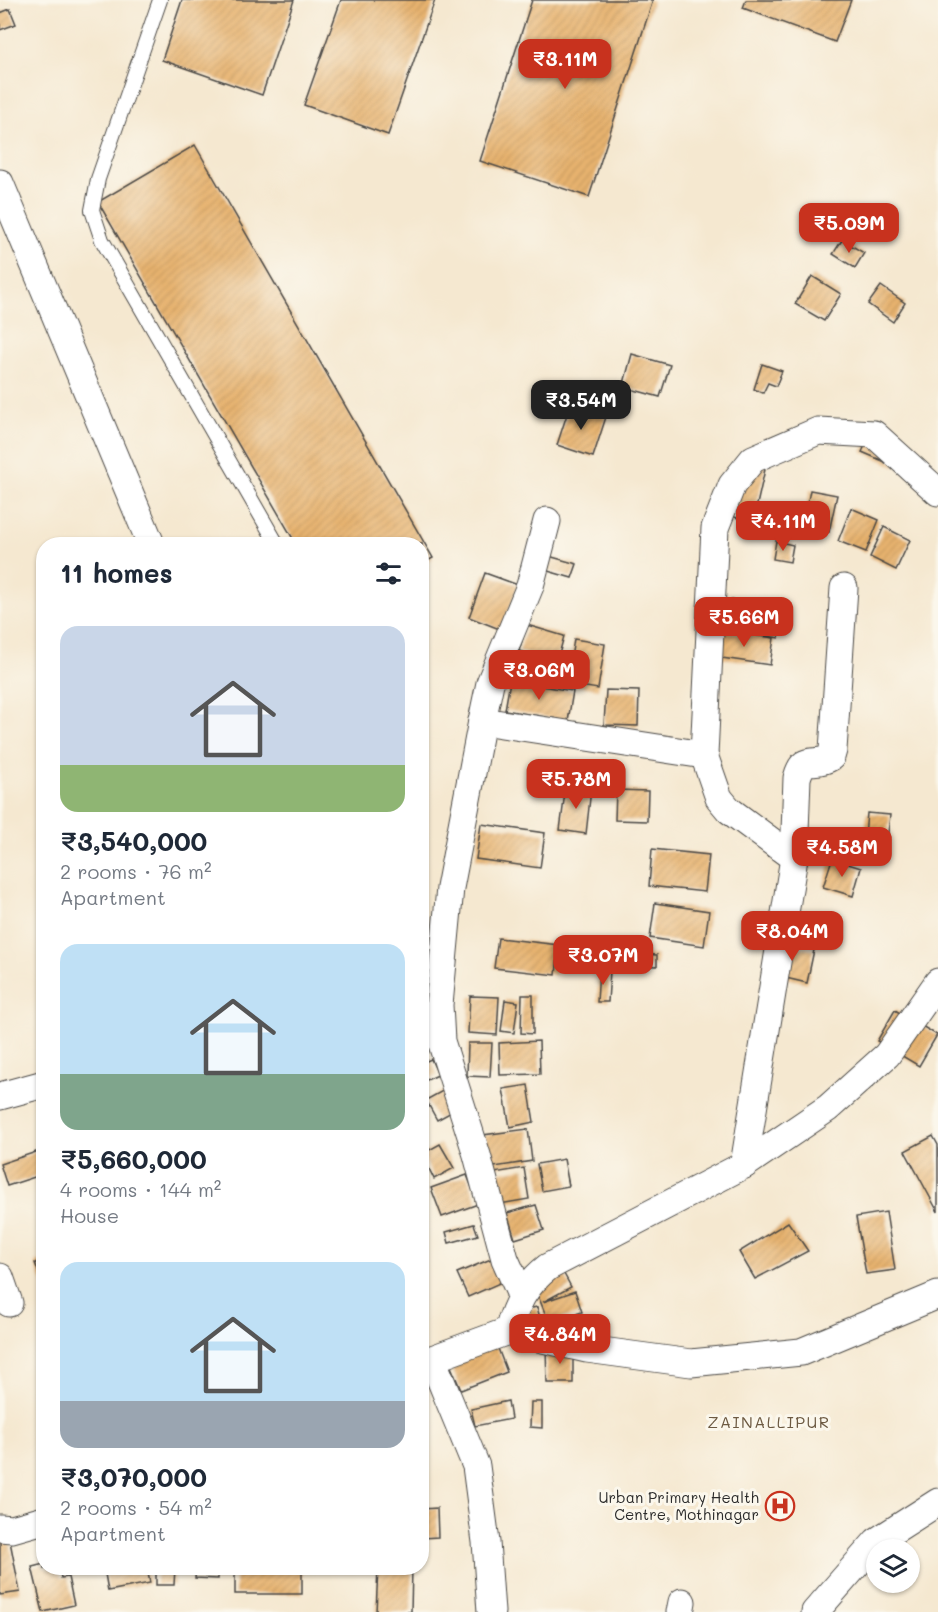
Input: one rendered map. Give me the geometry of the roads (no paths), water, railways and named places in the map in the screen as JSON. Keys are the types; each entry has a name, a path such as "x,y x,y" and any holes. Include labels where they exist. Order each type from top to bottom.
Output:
{"street":[{"path":"0,183 148,537"},
{"path":"794,858 729,810 719,798 704,755 715,528 732,485 753,459 818,431 874,434 938,492"},
{"path":"521,1295 505,1259 477,1155 441,1041 439,1005 450,888 490,683 530,586 547,521"},
{"path":"744,1165 794,858 796,778 800,767 807,761 825,761 831,757 833,750 844,588"},
{"path":"482,722 704,755"},
{"path":"508,1331 521,1295 534,1278 548,1267 744,1165 828,1108 887,1055 938,982"},
{"path":"0,1096 36,1086"},
{"path":"0,1277 9,1303"},
{"path":"429,1351 508,1331 587,1349 691,1363 801,1352 938,1295"},
{"path":"429,1367 432,1390 476,1466 487,1552 490,1612"},
{"path":"815,1612 877,1541 938,1502"},
{"path":"0,1528 12,1529 36,1522"}],"lane":[{"path":"160,0 98,179 92,210 102,240 273,537"}],"place":[{"name":"Urban Primary Health Centre, Mothinagar","path":"780,1506"}],"district":[{"name":"ZAINALLIPUR","path":"769,1421"}]}
